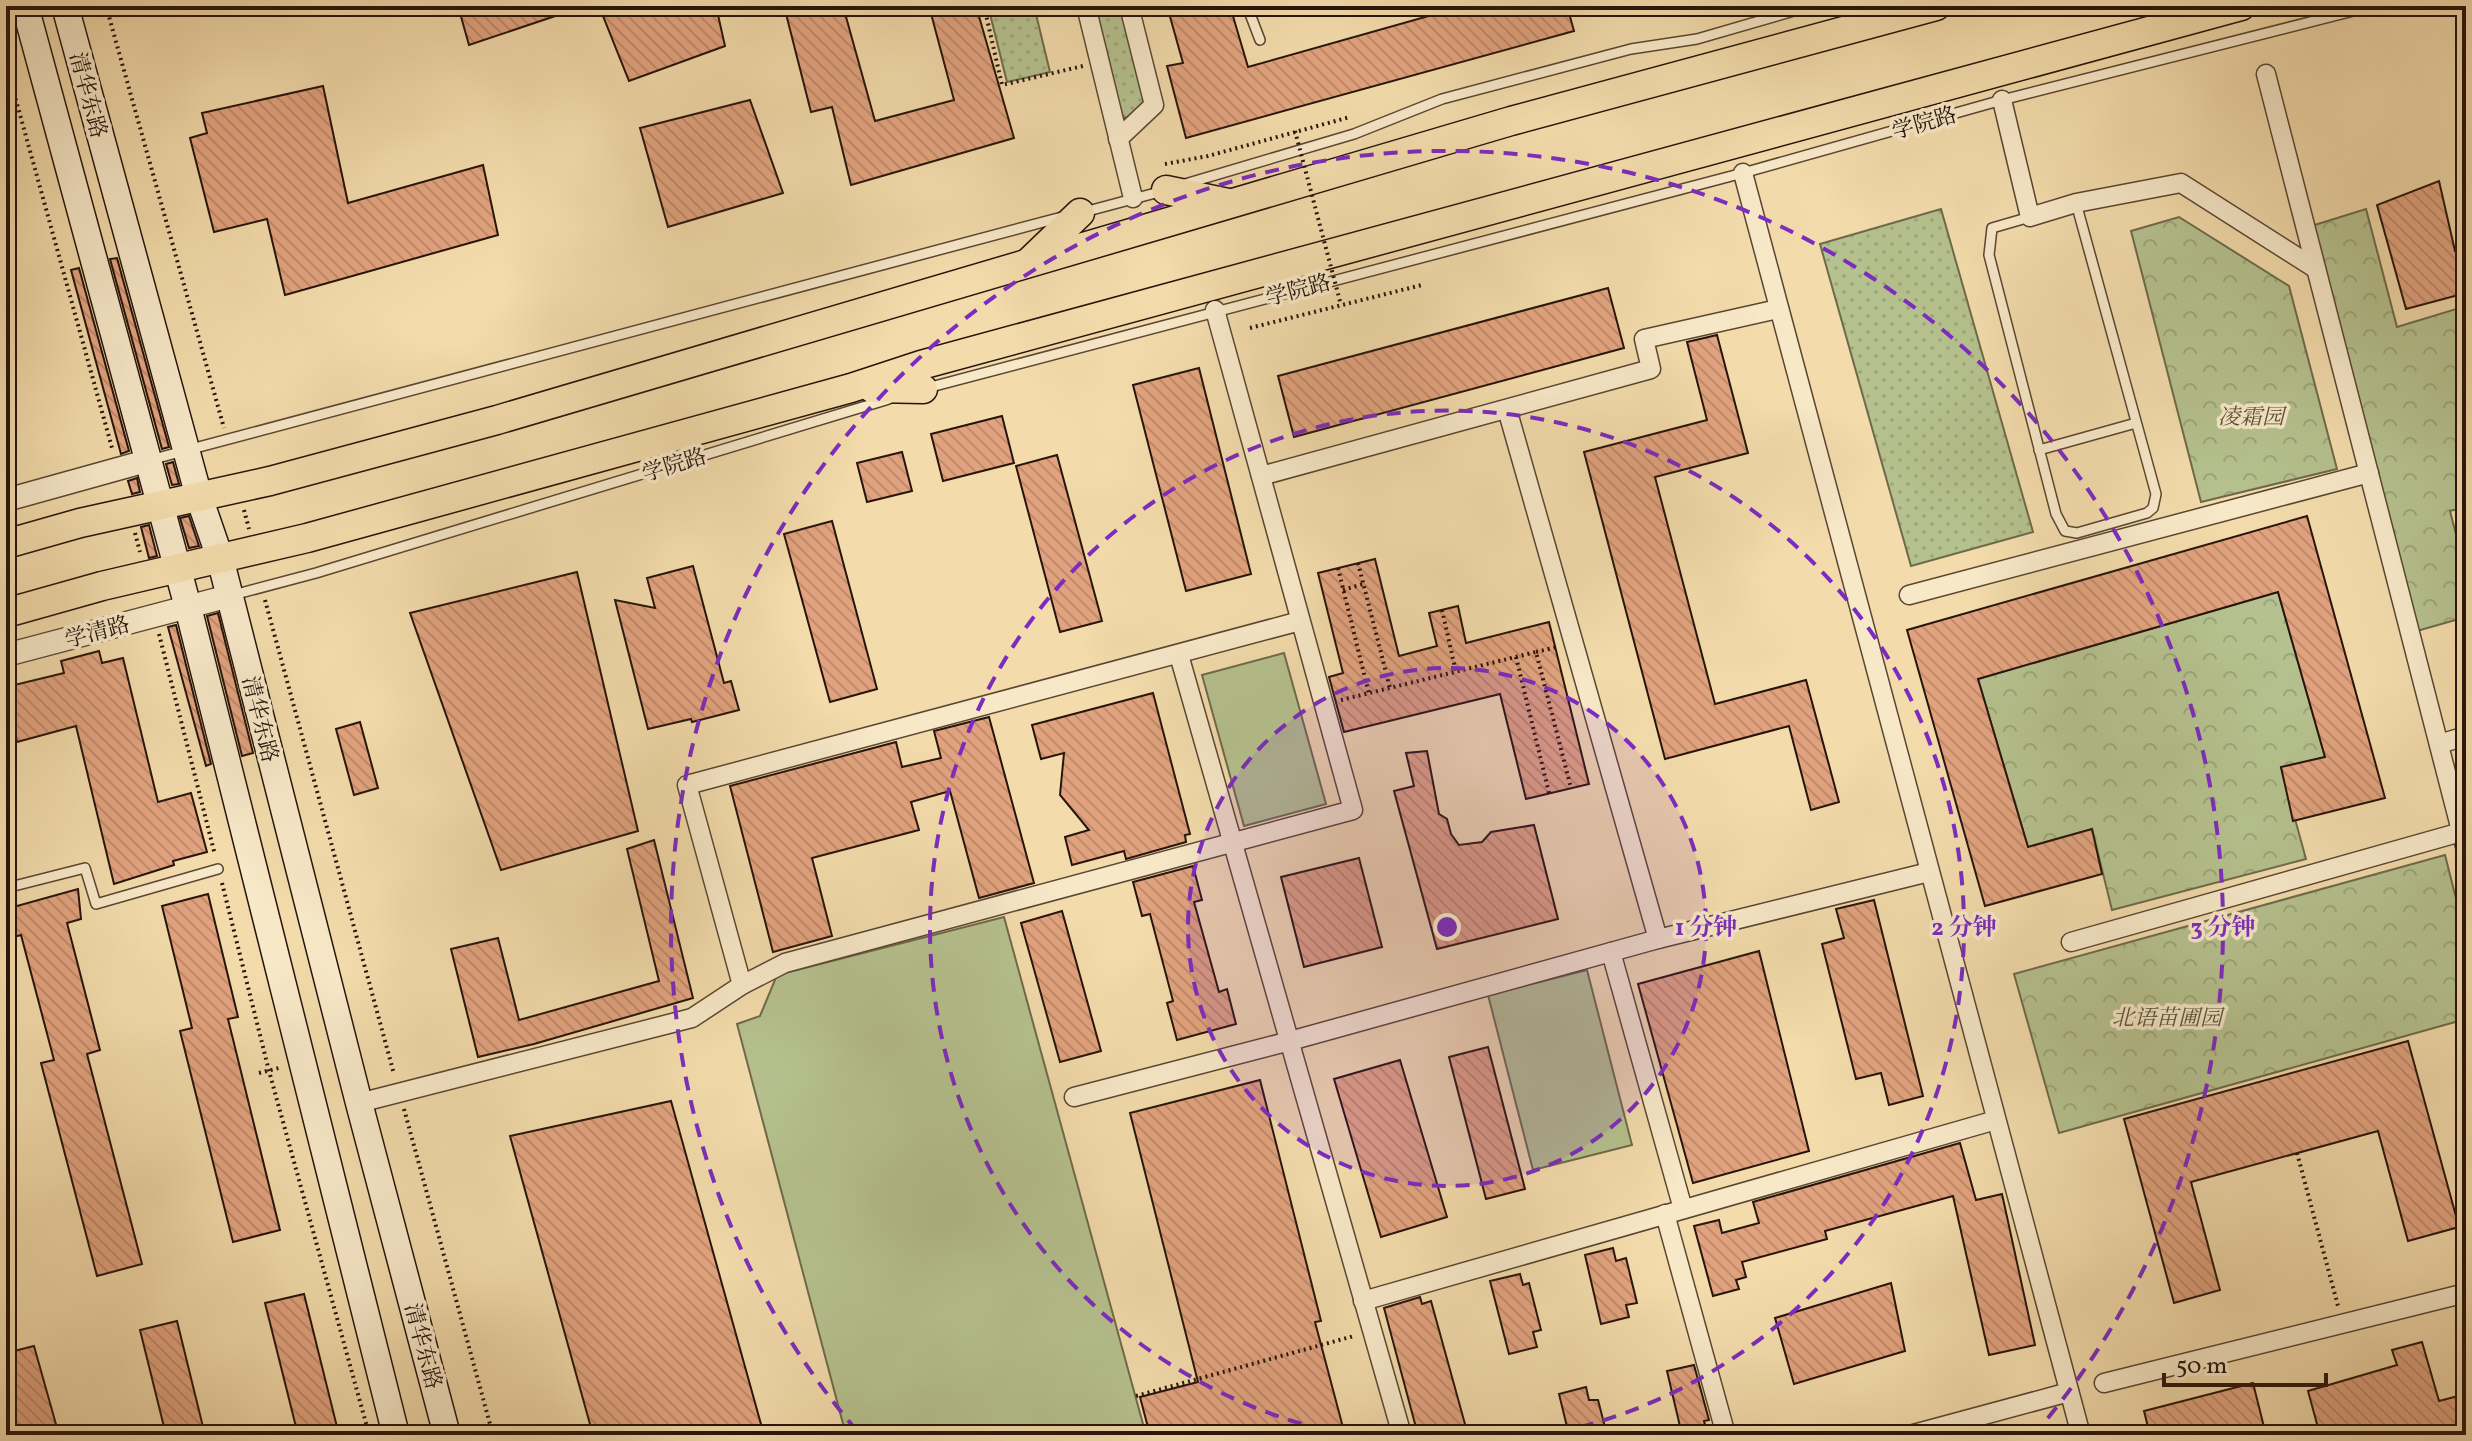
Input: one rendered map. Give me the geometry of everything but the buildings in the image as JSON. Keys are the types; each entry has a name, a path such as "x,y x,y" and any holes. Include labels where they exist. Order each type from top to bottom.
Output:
{"main road":[{"name":"清华东路","path":"25,6 150,460 396,1435"},
{"name":"清华东路","path":"65,6 199,497 220,558 447,1435"},
{"path":"6,544 238,488 497,420 1511,121 1936,6"},
{"name":"学院路","path":"178,568 851,388 936,361 2241,6"},
{"path":"1159,178 1233,204"},
{"path":"1027,263 1080,213"},
{"path":"851,388 923,389"},
{"name":"学清路","path":"6,613 178,568"}],"street":[{"path":"1086,6 1133,198"},
{"path":"1118,139 1154,105 1129,6"},
{"path":"2071,942 2464,841 2266,74"},
{"path":"2002,100 2030,217 2076,203 2181,183 2316,269"},
{"path":"1743,173 2081,1435"},
{"path":"1261,476 1651,369 1644,339 1778,309"},
{"path":"359,1103 692,1018 742,985 785,963 1353,810 1215,310"},
{"path":"1507,409 1658,939"},
{"path":"6,500 150,460"},
{"path":"1909,595 2369,473"},
{"name":"学清路","path":"6,655 229,596"},
{"path":"742,985 687,785 1300,621"},
{"path":"1179,655 1235,842 1402,1435"},
{"path":"2439,744 2466,736"},
{"path":"1074,1097 1658,939 1929,872"},
{"path":"1611,952 1726,1435"},
{"path":"1363,1301 1996,1120"},
{"path":"2104,1383 2466,1293"},
{"path":"1917,1434 2069,1392"}],"lane":[{"path":"1247,6 1260,40"},
{"path":"150,460 1080,213 1133,198 1159,178 1354,134 1442,99 1631,49 1697,39 1811,6"},
{"name":"学院路","path":"229,596 923,389 1743,173 2002,100 2373,6"},
{"path":"2030,217 1992,228 1989,255 2056,514 2065,531 2077,533 2147,513 2153,508 2156,494 2076,203"},
{"path":"2039,450 2136,423"},
{"path":"6,888 85,868 96,904 218,869"}],"path":[{"path":"106,6 227,439"},
{"path":"984,6 1002,85 1099,62"},
{"path":"6,64 118,470"},
{"path":"1159,178 1208,156 1353,116"},
{"path":"1295,131 1341,305"},
{"path":"1250,328 1422,285"},
{"path":"238,488 254,550"},
{"path":"130,512 145,576"},
{"path":"1358,563 1390,688"},
{"path":"1338,568 1369,694"},
{"path":"1343,590 1363,584"},
{"path":"262,587 493,1435"},
{"path":"1442,610 1456,672"},
{"path":"154,616 269,1071 370,1435"},
{"path":"1329,704 1536,652 1571,788"},
{"path":"1516,657 1549,793"},
{"path":"259,1073 281,1068"},
{"path":"2297,1153 2343,1324"},
{"path":"1136,1396 1372,1331"}],"green space":[{"path":"988,6 1034,6 1050,72 1007,82"},
{"path":"1091,6 1122,6 1147,113 1119,119"},
{"path":"1941,209 2033,532 1911,566 1820,244"},
{"path":"2366,209 2397,327 2466,306 2466,507 2450,511 2466,573 2466,617 2410,633 2305,228"},
{"name":"凌霜园","path":"2179,217 2289,286 2337,469 2201,502 2131,231"},
{"path":"2278,592 2325,757 2281,768 2306,859 2112,910 2092,829 2028,847 1978,679"},
{"path":"1284,653 1326,804 1244,826 1202,675"},
{"name":"北语苗圃园","path":"2445,855 2466,938 2466,1019 2059,1133 2014,974"},
{"path":"1004,917 1146,1435 846,1435 737,1024 760,1016 777,975"},
{"path":"1587,970 1632,1145 1533,1170 1488,995"}]}
